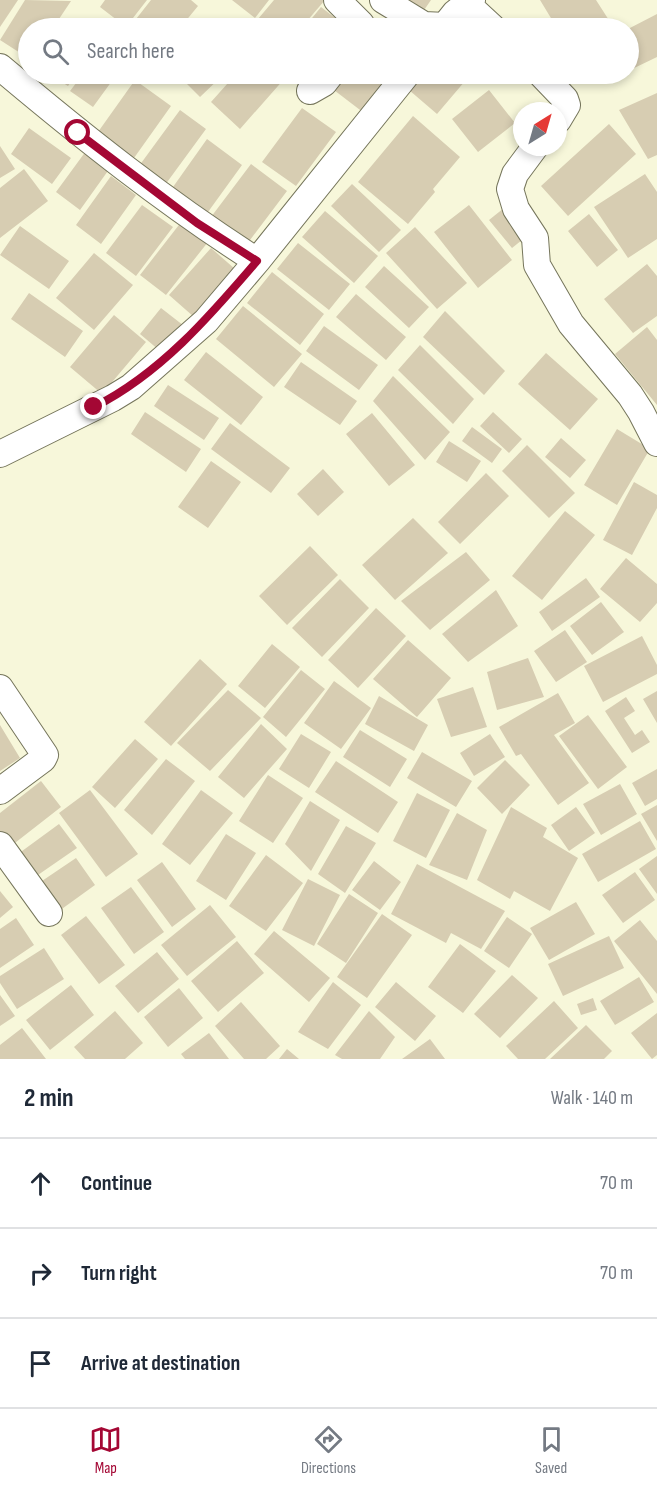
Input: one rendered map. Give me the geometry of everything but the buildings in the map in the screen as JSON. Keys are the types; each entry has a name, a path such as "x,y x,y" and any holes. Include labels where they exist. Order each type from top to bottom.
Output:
{"street":[{"path":"337,0 356,18"},
{"path":"383,0 421,18"},
{"path":"445,18 461,1 482,18"},
{"path":"0,67 18,82"},
{"path":"20,84 78,133 197,223 257,261"},
{"path":"310,91 324,84"},
{"path":"0,454 131,387 206,321 399,84"},
{"path":"551,84 566,102"},
{"path":"528,156 515,174 510,189 516,209 535,237 537,266 571,324 636,404 657,443"},
{"path":"0,688 45,755 43,759 0,791"},
{"path":"0,845 49,913"}],"route":[{"path":"78,133 197,223 257,261 206,321 131,387 94,407"}]}
